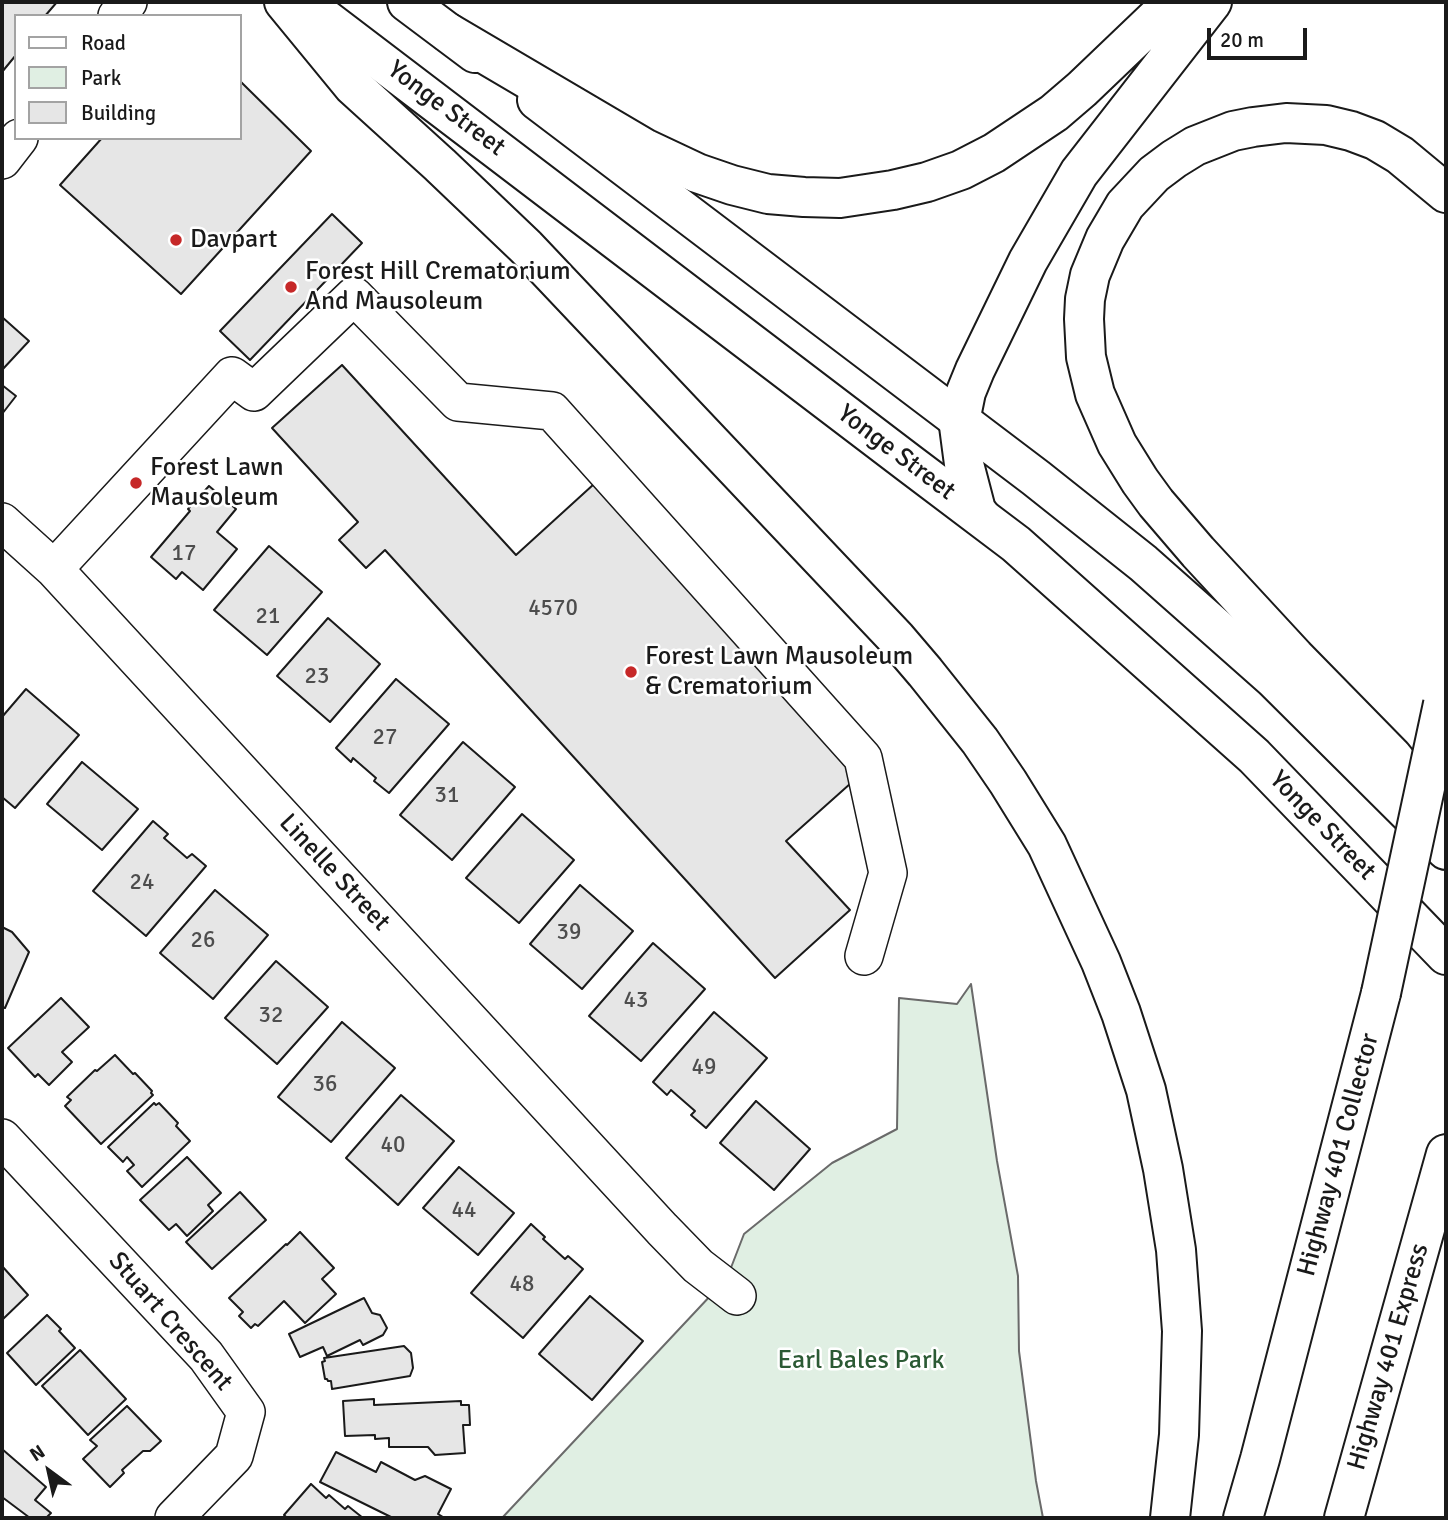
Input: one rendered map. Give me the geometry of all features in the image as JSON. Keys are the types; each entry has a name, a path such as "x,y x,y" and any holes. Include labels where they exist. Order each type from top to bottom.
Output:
{"main road":[{"path":"284,2 353,86 533,254 896,638 979,741 1048,845 1096,949 1121,1013 1146,1090 1163,1169 1176,1250 1182,1331 1180,1435 1170,1518"},
{"name":"Yonge Street","path":"303,2 1016,544 1254,756 1446,955"},
{"path":"407,2 1107,534 1194,607 1311,714 1446,850"},
{"path":"981,517 976,510 964,464 959,426 966,392 1028,261 1058,208 1184,11"},
{"path":"449,33 646,149 680,166 715,180 768,194 840,198 928,182 961,170 994,153 1054,113 1110,64 1184,11"},
{"path":"1446,193 1394,151 1351,131 1326,125 1286,123 1233,131 1195,146 1174,159 1154,174 1125,205 1105,239 1090,275 1084,299 1084,319 1086,357 1095,394 1113,436 1140,481 1198,552 1295,657 1392,755 1446,823"},
{"path":"1381,993 1445,697"},
{"name":"Highway 401 Collector","path":"1243,1518 1381,993 1446,795"},
{"name":"Highway 401 Express","path":"1344,1518 1446,1154"}],"street":[{"path":"2,160 17,140"},
{"path":"54,569 232,376 254,392 354,296 458,401 552,411 863,758 888,873 864,956"},
{"name":"Linelle Street","path":"2,522 54,569 662,1229 698,1266 737,1296"},
{"name":"Stuart Crescent","path":"2,1138 206,1356 246,1412 234,1456 174,1518"}],"green space":[{"name":"Earl Bales Park","path":"971,984 997,1161 1018,1276 1019,1351 1043,1518 502,1518 727,1278 744,1234 832,1163 897,1129 899,998 957,1004"}],"building":[{"path":"2,2 57,2 47,14 14,14 14,57 2,72"},
{"name":"Davpart","path":"242,83 311,151 181,294 60,185 100,140 242,140"},
{"name":"Forest Hill Crematorium And Mausoleum","path":"332,214 362,243 250,360 220,331"},
{"path":"2,317 29,341 2,370"},
{"name":"Forest Lawn Mausoleum & Crematorium","path":"342,365 516,555 594,484 860,775 786,841 850,910 775,978 385,550 366,568 339,540 358,522 272,428"},
{"path":"2,385 16,396 2,414"},
{"path":"209,486 236,509 217,532 237,549 203,590 182,572 176,579 151,557"},
{"path":"269,546 322,592 267,655 214,610"},
{"path":"328,618 380,664 330,722 277,676"},
{"path":"396,679 449,724 389,793 353,758 351,762 336,748"},
{"path":"26,689 79,735 15,808 2,797 2,717"},
{"path":"463,742 515,787 452,860 400,815"},
{"path":"82,762 138,809 102,850 47,804"},
{"path":"522,814 574,860 519,923 466,878"},
{"path":"153,821 168,834 164,838 187,858 192,854 206,866 146,936 93,891"},
{"path":"580,885 633,931 582,989 530,944"},
{"path":"215,890 268,935 213,999 160,953"},
{"path":"2,927 12,932 29,952 5,1008 2,1007"},
{"path":"653,943 705,989 641,1061 589,1016"},
{"path":"276,961 328,1007 277,1064 225,1018"},
{"path":"61,998 89,1027 62,1052 72,1062 49,1085 38,1074 35,1077 8,1048"},
{"path":"714,1012 767,1058 706,1128 691,1115 695,1111 671,1090 667,1095 653,1082"},
{"path":"342,1022 395,1068 331,1142 278,1097"},
{"path":"115,1055 135,1073 153,1095 101,1144 65,1106 71,1100 67,1097"},
{"path":"401,1095 454,1141 398,1205 346,1158"},
{"path":"756,1101 810,1149 774,1190 720,1143"},
{"path":"154,1103 159,1103 178,1123 176,1126 190,1141 142,1187 127,1171 134,1165 127,1157 123,1162 108,1147"},
{"path":"187,1157 221,1193 208,1205 213,1211 187,1236 176,1224 169,1230 140,1200"},
{"path":"459,1167 514,1213 478,1255 423,1208"},
{"path":"240,1192 266,1220 212,1269 186,1242"},
{"path":"531,1224 565,1259 568,1256 583,1269 523,1338 471,1293"},
{"path":"300,1232 334,1268 322,1279 336,1294 305,1323 284,1301 258,1326 255,1324 251,1328 239,1316 243,1312 229,1298"},
{"path":"2,1266 28,1295 2,1320"},
{"path":"590,1296 643,1341 592,1400 539,1354"},
{"path":"364,1298 372,1313 380,1315 387,1328 383,1335 363,1345 360,1340 327,1356 323,1347 300,1357 289,1334"},
{"path":"47,1315 75,1348 36,1385 7,1353"},
{"path":"404,1346 411,1353 413,1368 410,1376 332,1389 331,1381 325,1379 322,1362 325,1361 324,1358"},
{"path":"80,1350 126,1399 88,1435 42,1386"},
{"path":"374,1399 374,1405 461,1401 461,1405 469,1405 470,1425 463,1425 465,1453 435,1455 428,1447 389,1447 389,1438 375,1439 375,1435 345,1436 343,1401"},
{"path":"127,1406 161,1441 150,1451 143,1451 122,1470 124,1473 110,1487 83,1459 97,1446 90,1440"},
{"path":"2,1449 46,1487 35,1500 51,1513 46,1518 30,1518 2,1497"},
{"path":"336,1452 376,1472 381,1462 415,1480 425,1476 451,1489 438,1514 443,1518 393,1518 320,1482"},
{"path":"311,1484 326,1498 329,1495 345,1509 348,1506 363,1518 287,1518 284,1515"}],"place":[{"name":"Davpart","path":"176,240"},
{"name":"Forest Hill Crematorium And Mausoleum","path":"291,287"},
{"name":"Forest Lawn Mausoleum","path":"136,483"},
{"name":"Forest Lawn Mausoleum & Crematorium","path":"631,672"}]}
